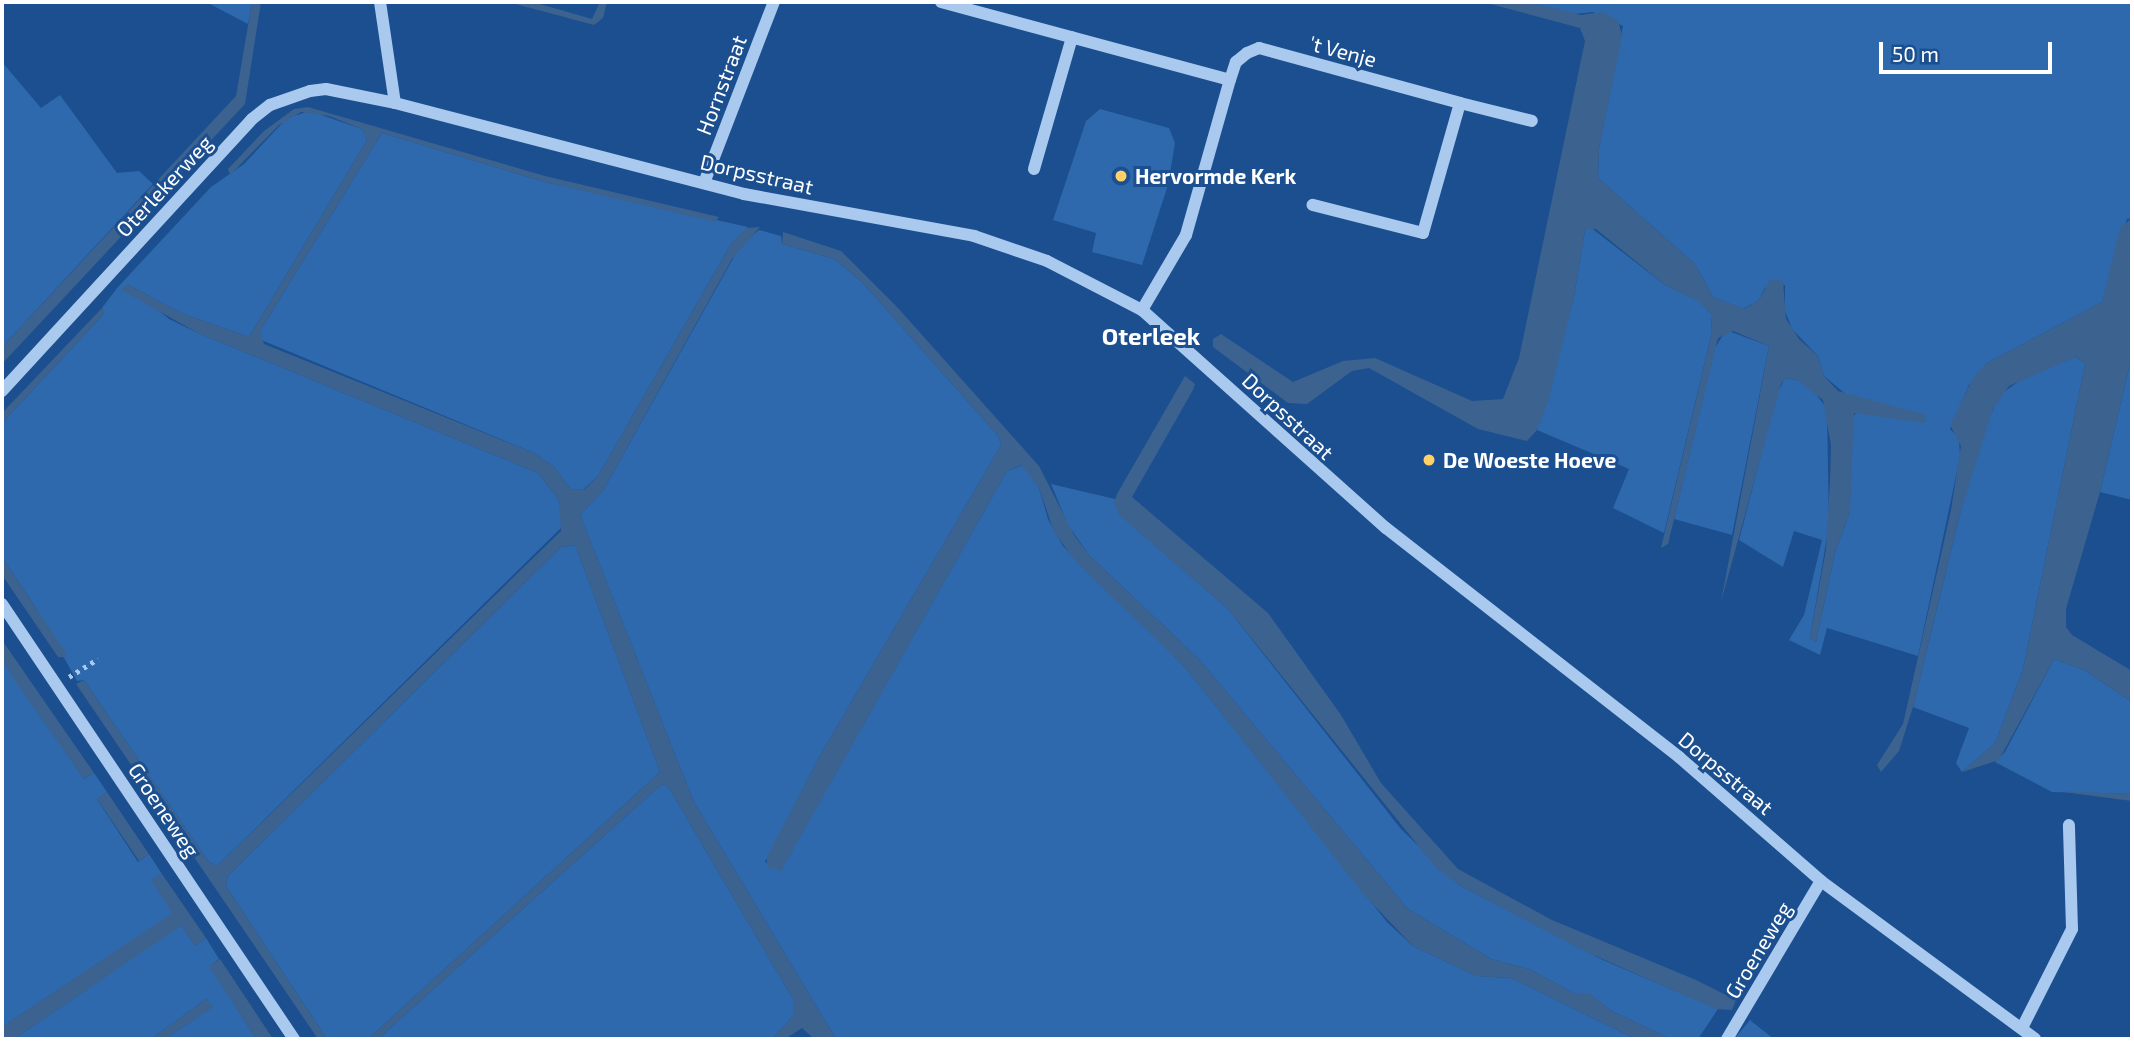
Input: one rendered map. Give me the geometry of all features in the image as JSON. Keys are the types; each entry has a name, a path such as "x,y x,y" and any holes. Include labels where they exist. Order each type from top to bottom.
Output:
{"street":[{"path":"380,2 395,103"},
{"name":"Hornstraat","path":"704,183 774,2"},
{"path":"942,2 1230,80"},
{"path":"1034,169 1072,37"},
{"name":"'t Venje","path":"1142,310 1186,235 1236,62 1259,48 1532,121"},
{"name":"Oterlekerweg","path":"2,391 252,119 270,105 292,95 326,89 395,103"},
{"name":"Dorpsstraat","path":"395,103 772,200 974,236 1047,261 1142,310 1339,488 1679,757 1821,881 2035,1039"},
{"path":"1313,205 1423,233 1461,103"},
{"name":"Groeneweg","path":"2,604 294,1039"},
{"path":"2022,1028 2072,929 2069,825"},
{"name":"Groeneweg","path":"1727,1039 1821,881"}],"path":[{"path":"57,684 98,659"}],"shaded area":[{"path":"206,2 252,2 248,24"},
{"path":"252,2 261,2 245,104 2,364 2,347 236,96"},
{"path":"508,2 533,2 592,19 600,2 607,2 603,18 594,25"},
{"path":"1483,2 1529,2 1581,15 1602,12 1618,20 1622,36 1599,149 1598,178 1695,264 1713,297 1744,309 1758,301 1771,279 1783,281 1786,319 1799,339 1818,356 1824,376 1838,391 1926,415 1926,423 1854,413 1850,512 1835,553 1816,642 1810,638 1826,549 1830,481 1831,445 1823,400 1797,380 1786,378 1781,384 1721,602 1769,346 1733,331 1718,338 1668,544 1661,548 1711,336 1712,315 1699,302 1665,285 1596,229 1585,230 1574,297 1548,402 1537,430 1527,441 1478,429 1369,368 1352,371 1307,404 1288,403 1213,347 1213,339 1221,334 1293,382 1343,361 1375,358 1472,401 1503,399 1519,358 1585,41 1580,28"},
{"path":"1529,2 2132,2 2132,218 2127,219 2102,302 1987,363 1969,385 1950,429 1959,438 1960,457 1918,656 1827,628 1820,655 1789,640 1804,615 1822,540 1794,531 1783,567 1739,540 1777,394 1785,378 1797,380 1811,387 1827,409 1829,525 1810,638 1816,642 1835,553 1850,512 1851,420 1857,411 1848,396 1824,376 1818,356 1792,329 1785,311 1785,285 1765,288 1758,301 1743,309 1713,297 1695,264 1598,178 1599,149 1623,26 1593,12 1574,14"},
{"path":"2,62 41,108 60,95 117,173 139,171 153,184 2,347"},
{"path":"308,107 545,176 719,217 715,222 545,182 382,133 260,331 264,344 534,453 553,466 571,489 584,490 598,476 731,244 746,228 760,227 732,259 603,491 580,515 694,802 836,1039 814,1039 802,1028 785,1039 772,1039 793,1016 793,999 669,788 662,784 378,1039 368,1039 660,772 575,545 561,547 228,876 226,886 327,1039 318,1039 76,684 84,680 208,861 217,866 561,531 559,500 538,473 198,333 121,290 127,284 181,313 249,337 367,140 362,129 329,116 301,112 279,125 230,175 228,169 264,131 294,109"},
{"path":"1100,109 1169,128 1175,143 1168,185 1142,265 1092,252 1096,233 1053,220 1086,121"},
{"path":"310,111 362,129 367,140 249,337 181,313 127,284 169,319 198,333 538,473 559,500 563,526 217,866 208,861 84,680 77,681 36,608 2,557 2,423 104,314 102,308 117,288 211,187 244,164 287,118"},
{"path":"382,133 545,182 748,227 731,244 598,476 583,490 571,489 553,466 534,453 259,339 260,331"},
{"path":"2132,218 2132,355 2100,492 2066,609 2066,627 2072,635 2132,671 2132,702 2084,670 2054,659 1999,760 1962,772 1995,743 2023,669 2085,364 2076,357 2009,386 1993,409 1960,514 1913,707 1899,751 1881,772 1877,765 1903,724 1951,510 1961,446 1950,425 1974,376 1987,363 2102,302 2120,228"},
{"path":"1590,227 1665,285 1699,301 1712,315 1711,336 1664,533 1613,508 1629,469 1537,430 1574,297 1585,230"},
{"path":"759,230 781,236 782,244 834,259 862,282 999,437 1001,445 818,759 765,862 781,870 1007,471 1023,465 1039,488 1048,519 1063,546 1184,666 1387,922 1413,946 1476,976 1511,978 1636,1039 836,1039 694,802 580,515 603,491 740,246"},
{"path":"783,232 841,251 898,308 1039,466 1074,535 1089,555 1199,659 1408,909 1491,959 1529,969 1574,993 1591,994 1610,1010 1670,1039 1636,1039 1511,978 1476,976 1413,946 1365,896 1184,666 1077,563 1054,532 1039,488 1022,465 1007,471 781,871 767,867 767,857 818,759 1001,445 999,437 862,282 834,259 782,244"},
{"path":"102,308 104,314 2,423 2,413"},
{"path":"1726,330 1769,346 1732,535 1674,519 1715,348"},
{"path":"2132,355 2132,500 2100,492"},
{"path":"2076,357 2085,364 2023,669 1995,743 1962,772 1956,763 1969,728 1913,707 1960,514 1985,427 2000,395 2026,376"},
{"path":"1185,376 1195,384 1193,390 1132,497 1268,613 1341,715 1381,783 1458,869 1552,920 1696,980 1736,1000 1732,1010 1716,1009 1582,950 1459,885 1437,869 1228,609 1119,515 1114,502 1117,494"},
{"path":"1051,484 1115,499 1120,515 1228,609 1401,829 1459,885 1603,960 1718,1009 1698,1039 1670,1039 1610,1010 1593,996 1574,993 1529,969 1491,959 1408,909 1199,659 1089,555 1068,525"},
{"path":"575,545 660,772 368,1039 327,1039 226,886 228,876 561,547"},
{"path":"2,557 66,653 65,657 58,657 2,575"},
{"path":"2,640 94,773 84,779 15,681 2,660"},
{"path":"2054,659 2084,670 2132,702 2131,794 2052,792 1995,762 2005,752"},
{"path":"2,660 84,779 94,773 107,792 97,799 138,862 149,854 162,874 152,881 173,913 2,1027"},
{"path":"2132,779 2132,801 2056,791 2130,794"},
{"path":"662,784 669,788 793,999 793,1016 772,1039 378,1039"},
{"path":"107,792 149,854 139,861 97,799"},
{"path":"162,874 206,938 195,946 181,926 14,1039 2,1039 2,1027 172,913 151,880"},
{"path":"181,925 195,946 206,938 219,959 210,966 256,1039 165,1039 212,1007 206,999 151,1039 14,1039"},
{"path":"220,959 273,1039 256,1039 209,966"},
{"path":"206,999 213,1007 165,1039 151,1039"},
{"path":"1751,1021 1774,1039 1734,1039"}],"place":[{"name":"Hervormde Kerk","path":"1121,176"},
{"name":"De Woeste Hoeve","path":"1429,460"}],"district":[{"name":"Oterleek","path":"1151,336"}]}
